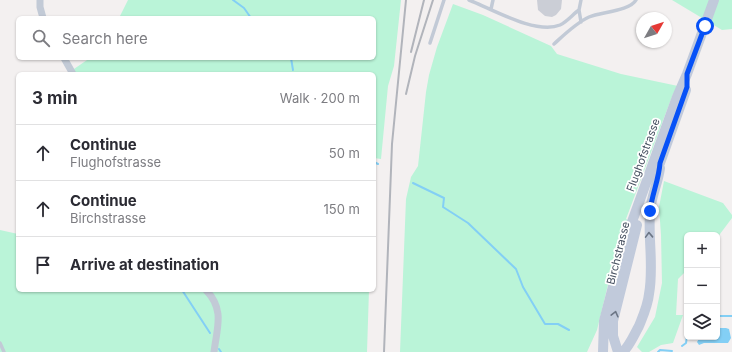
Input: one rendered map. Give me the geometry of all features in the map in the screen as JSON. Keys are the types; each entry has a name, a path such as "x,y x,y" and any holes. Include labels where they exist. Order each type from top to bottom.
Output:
{"main road":[{"name":"Flughofstrasse","path":"604,321 614,279 630,225 714,0"},
{"name":"Birchstrasse","path":"618,352 613,336 613,321 638,220 687,87 687,74"},
{"name":"Birchstrasse","path":"623,352 634,336 646,308 649,295 651,274 649,225 650,211 651,200 660,171 660,163"},
{"path":"596,352 600,328 604,321"},
{"path":"603,352 604,321"}],"street":[{"path":"40,0 42,16"},
{"path":"65,60 72,72"},
{"path":"208,292 214,299 218,309 214,352"}],"lane":[{"path":"430,43 444,0"},
{"path":"469,0 526,24 539,27 550,28 560,25 579,10"},
{"path":"491,9 493,0"},
{"path":"581,0 579,10 581,22"},
{"path":"554,44 589,17 631,6 636,0"},
{"path":"0,343 4,352"}],"green space":[{"path":"128,0 401,0 394,66 388,86 381,159 376,158 376,72 71,72 87,60 376,60 376,16 120,16"},
{"path":"672,0 732,0 732,29 722,30"},
{"path":"453,4 483,15 551,46 557,54 621,74 678,86 673,94 626,219 628,220 613,264 597,330 587,352 400,352 406,199 411,177 418,166 429,75 437,47"},
{"path":"664,181 723,203 732,215 732,218 720,234 720,232 684,232 684,273 678,279 676,315 683,315 673,343 661,345 649,352 642,352 637,347 655,317 662,283 659,207"},
{"path":"0,230 16,234 16,292 369,292 367,352 0,352"}],"water":[{"path":"720,328 729,329 731,338 728,343 704,343 699,345 697,342 698,340 720,340"}],"building":[{"path":"537,0 562,0 561,9 552,17 545,16 538,10"}],"waterway":[{"path":"233,0 244,8 250,16"},
{"path":"291,60 293,70"},
{"path":"413,183 444,198 443,207 468,223 516,269 523,287 545,324 558,324 569,330"},
{"path":"183,292 210,333"},
{"path":"720,316 732,316"},
{"path":"682,346 686,343 686,340"},
{"path":"658,352 660,350 672,351"}],"railway":[{"path":"384,352 392,144 406,0"},
{"path":"411,52 424,0"},
{"path":"406,94 415,56 433,0"}],"route":[{"path":"650,211 651,200 660,171 660,163 682,104 687,87 687,74 705,26"}]}
